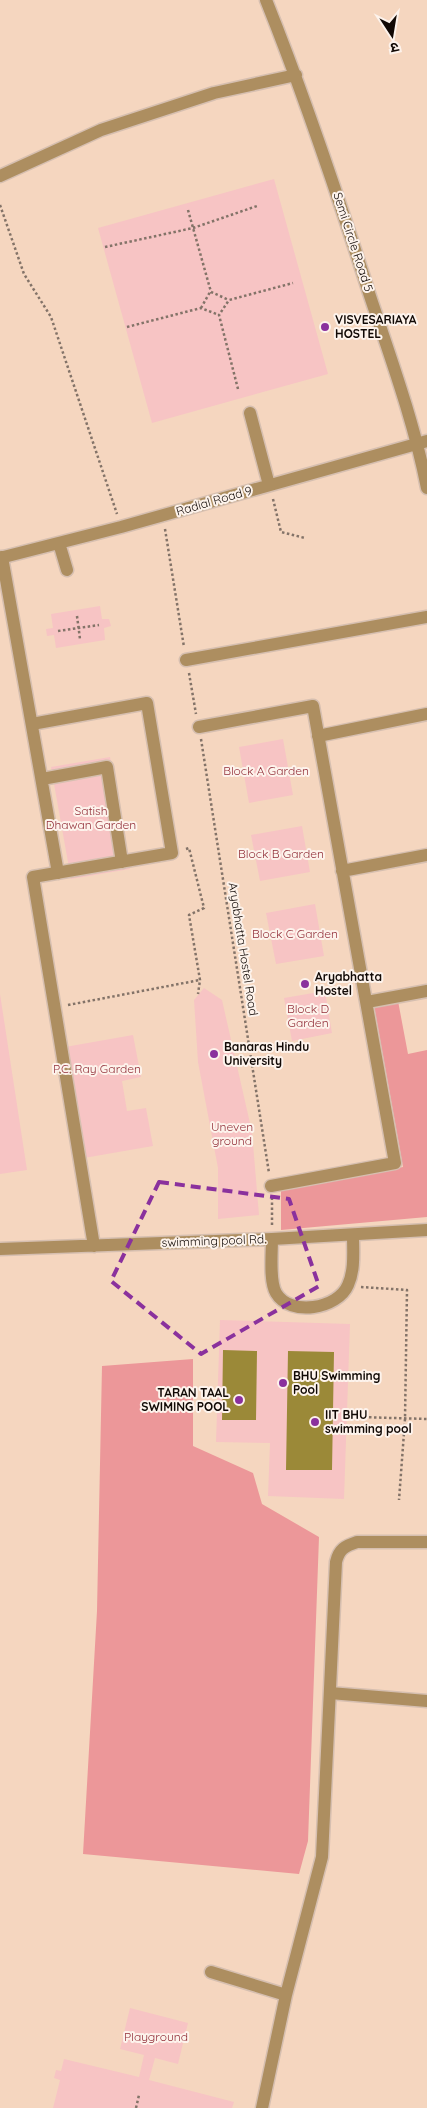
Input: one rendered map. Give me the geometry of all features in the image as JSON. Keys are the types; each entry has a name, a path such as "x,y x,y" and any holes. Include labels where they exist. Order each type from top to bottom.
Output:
{"street":[{"name":"Semi Circle Road 5","path":"266,0 296,75 422,442 427,488"},
{"path":"0,176 101,130 214,93 296,75"},
{"path":"250,413 269,485"},
{"name":"Radial Road 9","path":"1,557 164,516 422,442"},
{"path":"58,543 67,570"},
{"path":"1,557 58,873"},
{"path":"186,660 427,617"},
{"path":"32,724 147,703 172,853 33,877 94,1246"},
{"path":"199,727 313,706 395,1163 270,1186"},
{"path":"318,736 427,714"},
{"path":"42,780 107,767 122,862"},
{"path":"342,871 427,855"},
{"path":"367,1002 427,991"},
{"name":"swimming pool Rd.","path":"0,1249 272,1239 427,1230"},
{"path":"272,1239 272,1276 275,1292 288,1305 306,1307 326,1304 341,1295 348,1286 352,1271 353,1235"},
{"path":"262,2108 286,1995 322,1857 336,1562 339,1552 346,1546 357,1542 427,1542"},
{"path":"330,1694 427,1702"},
{"path":"211,1972 286,1995"}],"path":[{"path":"0,205 24,274 51,316 121,527"},
{"path":"106,247 194,228 257,206"},
{"path":"188,210 210,292 201,308"},
{"path":"210,292 229,300 293,283"},
{"path":"229,300 219,315 238,389"},
{"path":"127,327 201,308 219,315"},
{"path":"269,485 281,532 305,538"},
{"name":"Aryabhatta Hostel Road","path":"164,516 186,660 199,727 273,1205 272,1239"},
{"path":"77,616 80,639"},
{"path":"58,631 99,625"},
{"path":"172,853 189,848 204,908 188,915 200,980 198,994"},
{"path":"54,1008 200,980"},
{"path":"348,1286 407,1290 405,1419 399,1500"},
{"path":"359,1417 427,1419"},
{"path":"136,2108 139,2095"}],"highlighted area":[{"path":"159,1182 289,1199 319,1286 201,1354 111,1281"}],"shaded area":[{"name":"Banaras Hindu University","path":"0,0 427,0 427,2108 0,2108"},
{"path":"398,1001 408,1054 427,1050 427,1217 281,1230 281,1188 403,1167 374,1006"},
{"name":"TARAN TAAL SWIMING POOL","path":"223,1350 257,1351 256,1420 222,1420"},
{"path":"288,1351 334,1352 332,1470 286,1470"},
{"path":"193,1359 193,1446 253,1473 262,1504 319,1537 308,1841 299,1874 83,1854 97,1611 102,1366"}],"green space":[{"path":"274,179 328,374 152,423 98,228"},
{"path":"100,606 102,619 109,619 111,626 104,628 105,640 56,648 54,635 47,636 46,629 53,628 51,614"},
{"name":"Block A Garden","path":"283,739 293,795 249,803 239,747"},
{"name":"Satish Dhawan Garden","path":"110,757 130,869 71,879 51,767"},
{"name":"Block B Garden","path":"302,826 310,872 260,881 251,835"},
{"name":"Block C Garden","path":"315,904 324,956 276,964 266,913"},
{"name":"Uneven ground","path":"204,988 222,1000 252,1132 259,1215 218,1219 218,1168 198,1062 194,1000"},
{"name":"Block D Garden","path":"325,991 332,1033 292,1041 284,998"},
{"path":"0,994 27,1170 0,1174"},
{"name":"P.C. Ray Garden","path":"133,1035 141,1077 122,1081 127,1111 146,1108 153,1146 84,1158 65,1047"},
{"name":"BHU Swimming Pool","path":"220,1320 350,1324 344,1499 268,1496 270,1443 216,1442"},
{"name":"Playground","path":"130,2008 188,2023 178,2064 155,2058 149,2080 234,2102 232,2108 53,2108 60,2080 54,2078 56,2070 61,2071 64,2059 139,2077 144,2055 120,2049"}],"place":[{"name":"VISVESARIAYA HOSTEL","path":"325,327"},
{"name":"Aryabhatta Hostel","path":"305,984"},
{"name":"Banaras Hindu University","path":"214,1054"},
{"name":"BHU Swimming Pool","path":"283,1383"},
{"name":"TARAN TAAL SWIMING POOL","path":"239,1400"},
{"name":"IIT BHU swimming pool","path":"315,1422"}]}
